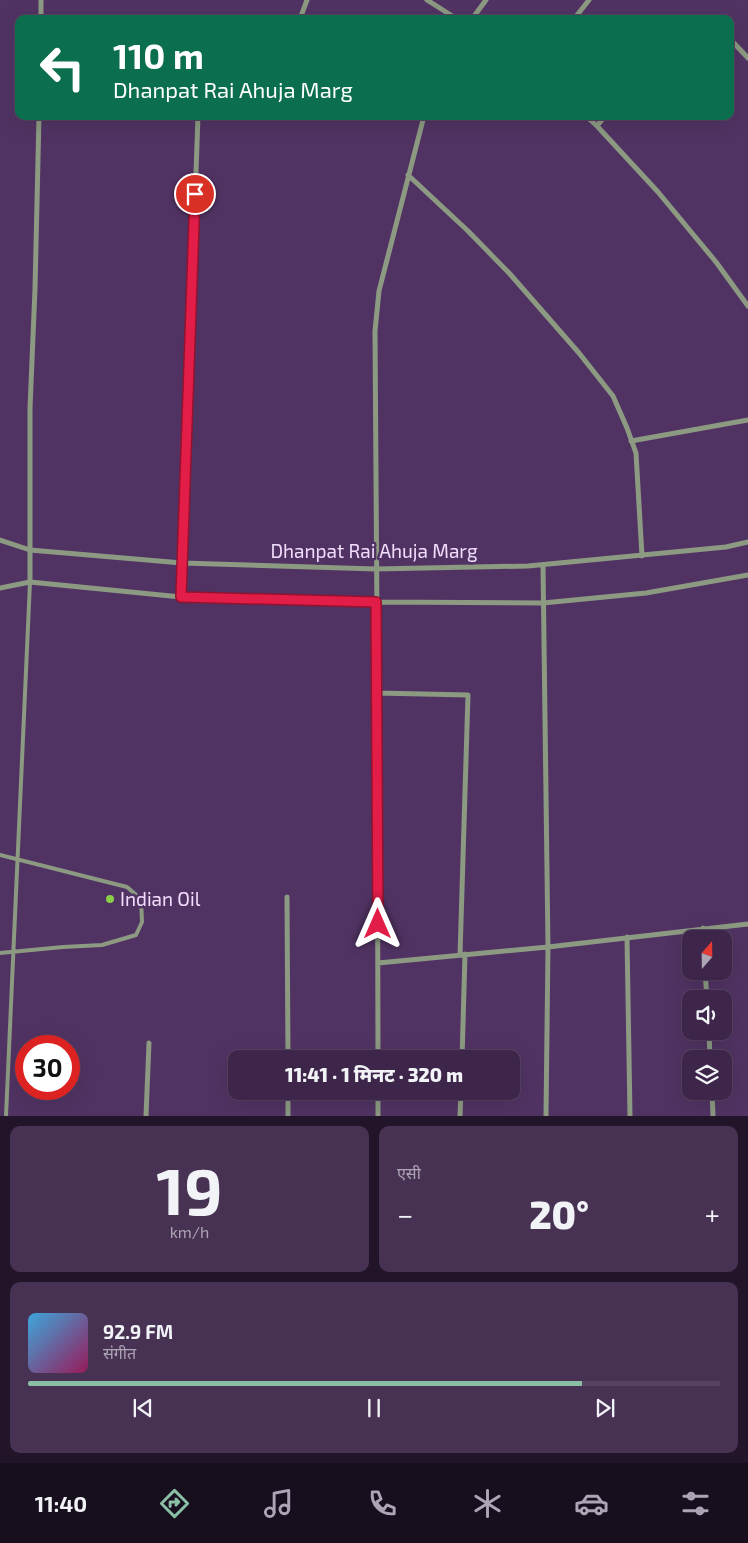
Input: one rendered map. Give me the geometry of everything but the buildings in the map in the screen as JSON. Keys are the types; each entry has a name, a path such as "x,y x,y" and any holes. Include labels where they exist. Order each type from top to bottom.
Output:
{"street":[{"path":"41,0 41,15"},
{"path":"301,15 307,0"},
{"path":"427,0 451,15"},
{"path":"475,15 486,0"},
{"path":"577,15 589,0"},
{"path":"734,42 748,58"},
{"path":"30,582 30,408 39,120"},
{"path":"181,597 198,120"},
{"path":"378,1050 375,331 379,291 423,120"},
{"path":"590,120 658,192 716,262 748,306"},
{"path":"597,126 602,120"},
{"path":"408,175 468,231 510,274 579,353 612,396 632,440 636,454 642,556"},
{"path":"632,440 748,420"},
{"name":"Dhanpat Rai Ahuja Marg","path":"0,540 30,550 182,564 376,569 543,565 726,547 748,542"},
{"path":"543,565 548,946 546,1116"},
{"path":"0,588 30,582 181,597 376,602 543,603 646,593 748,575"},
{"path":"377,693 468,695 462,955 462,1050"},
{"path":"288,897 288,1050"},
{"path":"378,963 748,924"},
{"path":"627,937 630,1116"},
{"path":"146,1116 149,1043"},
{"path":"288,1100 288,1116"},
{"path":"378,1100 378,1116"},
{"path":"460,1116 461,1100"},
{"path":"712,1100 713,1116"}],"lane":[{"path":"6,1116 30,582"},
{"path":"0,855 127,887 141,900 142,922 136,935 102,945 0,953"}],"place":[{"name":"Indian Oil","path":"110,899"}],"route":[{"path":"195,194 181,597 376,602 378,924"}]}
